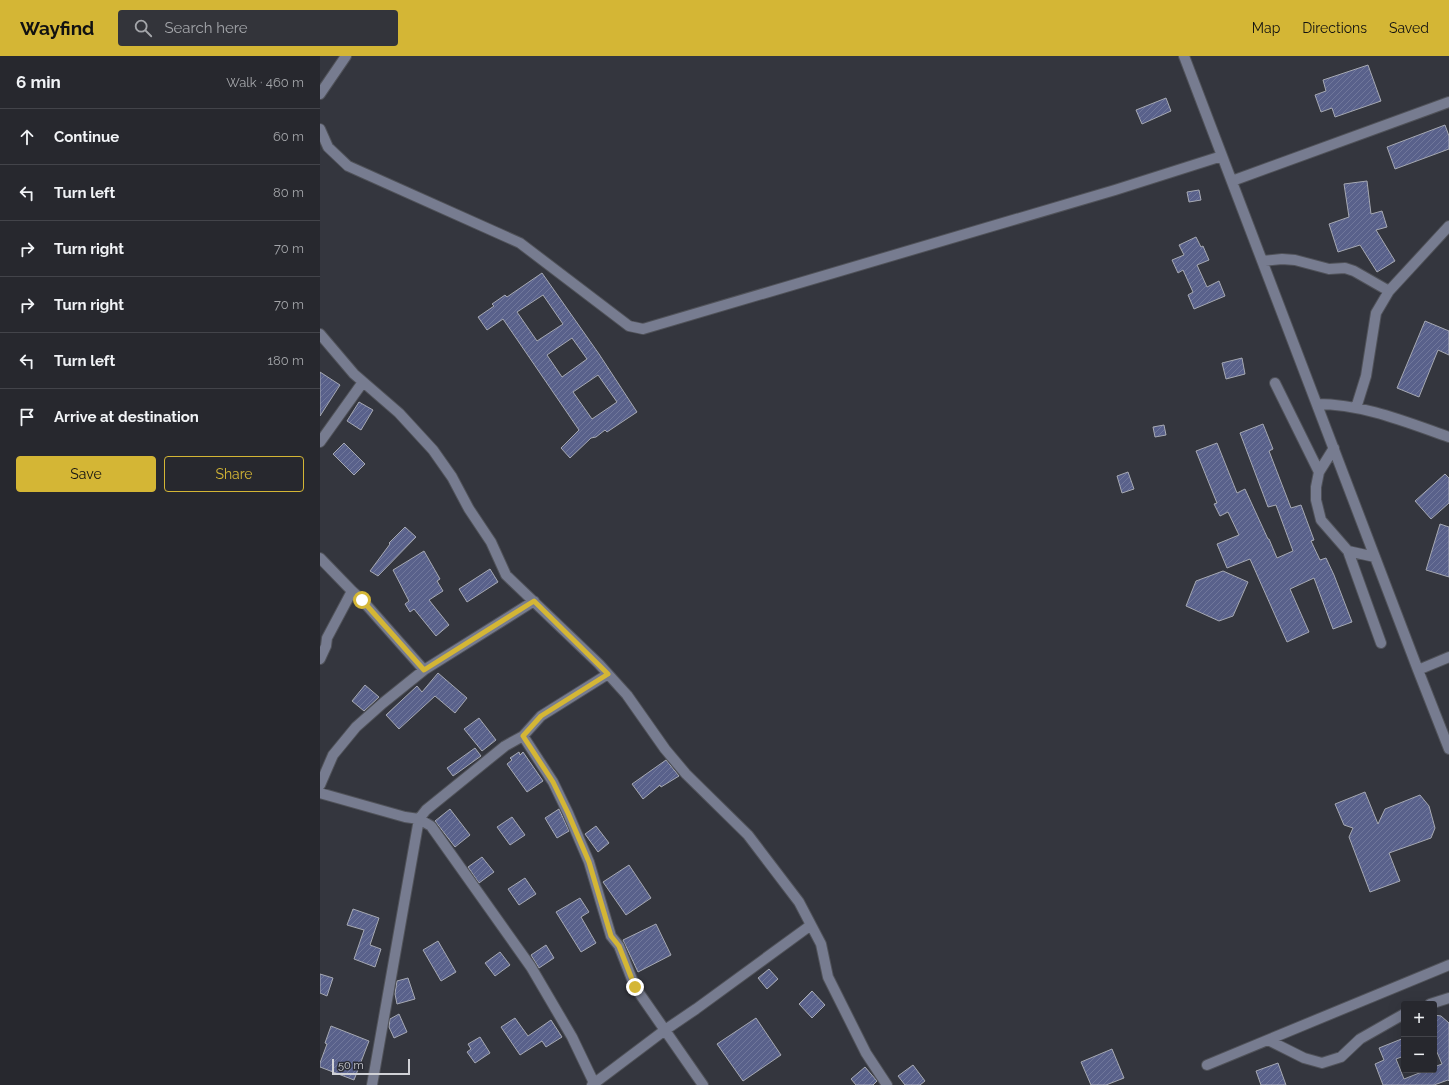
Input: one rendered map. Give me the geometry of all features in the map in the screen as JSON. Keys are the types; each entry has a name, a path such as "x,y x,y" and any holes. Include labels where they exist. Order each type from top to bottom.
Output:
{"street":[{"path":"320,94 346,56"},
{"path":"1184,56 1449,748"},
{"path":"1232,181 1449,102"},
{"path":"320,129 328,147 348,166 520,243 630,326 643,329 1100,194 1222,156"},
{"path":"1356,408 1366,376 1376,312 1389,291 1449,226"},
{"path":"1263,261 1282,259 1295,260 1329,269 1345,268 1354,270 1389,291"},
{"path":"320,334 354,374 399,413 432,450 452,477 469,509 491,542 506,575 608,674 627,695 665,749 686,774 748,835 799,902 821,944 828,978 866,1053 888,1085"},
{"path":"320,442 363,382"},
{"path":"1275,383 1319,472"},
{"path":"1317,404 1333,404 1388,415 1449,437"},
{"path":"1334,448 1319,472 1316,487 1316,500 1321,520 1348,551 1381,643"},
{"path":"1348,551 1375,556"},
{"path":"320,558 362,600 424,670"},
{"path":"320,659 326,646 327,638 352,591"},
{"path":"320,785 333,755 356,727 383,703 424,670 534,601"},
{"path":"1418,670 1449,656"},
{"path":"372,1085 419,819 426,810 505,746 523,736 541,716 608,674"},
{"path":"523,736 553,782 568,813 589,862 611,936 619,946 635,987 703,1085"},
{"path":"320,793 405,817 419,819 431,826 531,967 572,1037 594,1084 665,1030 811,925"},
{"path":"1207,1065 1449,965"},
{"path":"1437,1002 1449,998"},
{"path":"1268,1040 1304,1058 1322,1063 1341,1057 1360,1039 1401,1016"}],"building":[{"path":"1368,65 1381,101 1335,117 1332,108 1321,112 1315,95 1326,91 1323,80"},
{"path":"1166,98 1171,111 1142,124 1136,110"},
{"path":"1445,125 1449,136 1449,149 1395,169 1387,147"},
{"path":"1367,181 1371,214 1382,211 1387,227 1376,230 1395,261 1377,272 1360,245 1338,252 1329,224 1349,217 1344,184"},
{"path":"1199,190 1201,200 1189,202 1187,192"},
{"path":"1196,237 1201,247 1203,246 1209,260 1197,265 1207,287 1219,281 1225,296 1194,309 1188,295 1193,292 1183,270 1178,273 1172,260 1184,255 1179,245"},
{"path":"542,273 599,354 637,412 607,432 605,430 596,437 591,438 570,458 561,448 579,430 503,319 487,330 478,317 494,306 492,304 505,295 507,297","holes":["543,295 563,324 537,341 517,312","572,338 587,359 562,377 547,355","598,375 617,402 592,419 573,392"]},
{"path":"1425,321 1449,331 1449,355 1438,350 1419,397 1397,388"},
{"path":"1242,358 1245,374 1226,379 1222,363"},
{"path":"320,372 340,385 320,416"},
{"path":"359,402 373,410 361,430 347,421"},
{"path":"1263,424 1273,449 1269,451 1291,508 1301,505 1314,540 1311,541 1320,560 1326,558 1352,622 1333,629 1314,578 1290,589 1309,632 1287,642 1250,559 1227,568 1217,544 1239,535 1228,512 1220,516 1214,504 1217,503 1196,451 1217,443 1237,493 1245,489 1277,558 1293,551 1276,505 1268,507 1240,433"},
{"path":"1164,425 1166,435 1155,437 1153,427"},
{"path":"344,443 365,464 354,475 333,454"},
{"path":"1128,472 1134,489 1122,493 1117,476"},
{"path":"1445,474 1449,478 1449,503 1431,519 1415,501"},
{"path":"1440,524 1449,527 1449,577 1426,570"},
{"path":"405,527 416,537 378,576 370,571 390,544 389,543"},
{"path":"424,551 440,579 437,581 443,591 429,600 449,625 436,636 414,609 410,612 405,604 409,601 393,570"},
{"path":"490,569 498,582 467,602 459,589"},
{"path":"1223,571 1248,582 1233,616 1219,621 1186,606 1196,581"},
{"path":"438,673 467,698 455,713 435,696 399,729 386,715 417,686 422,692"},
{"path":"365,685 379,697 364,711 352,701"},
{"path":"479,718 496,740 482,751 464,729"},
{"path":"475,748 481,756 453,776 447,768"},
{"path":"519,752 520,755 523,752 543,781 527,792 507,764 512,760 510,758"},
{"path":"666,760 679,776 661,787 660,785 643,799 632,784"},
{"path":"1365,792 1378,824 1385,809 1420,795 1429,806 1435,828 1431,838 1389,853 1400,881 1370,892 1349,837 1353,828 1344,825 1335,804"},
{"path":"450,809 470,835 455,847 435,821"},
{"path":"559,809 569,831 557,838 545,818"},
{"path":"512,817 525,835 510,845 497,827"},
{"path":"596,826 609,843 598,852 585,834"},
{"path":"482,857 494,872 479,883 468,867"},
{"path":"629,865 651,898 626,915 603,882"},
{"path":"525,878 536,894 519,905 508,889"},
{"path":"580,898 589,912 581,917 596,943 581,952 556,912"},
{"path":"353,909 379,918 370,945 381,949 375,967 354,959 364,930 347,925"},
{"path":"656,924 671,955 638,972 623,940"},
{"path":"438,941 456,972 441,981 423,950"},
{"path":"546,945 554,958 539,968 531,955"},
{"path":"500,952 510,965 495,976 485,963"},
{"path":"769,969 778,979 767,989 758,978"},
{"path":"320,974 333,978 327,996 320,993"},
{"path":"408,978 415,999 397,1004 395,994 397,981"},
{"path":"812,991 825,1005 812,1018 799,1004"},
{"path":"399,1014 407,1032 394,1038 389,1027 390,1019"},
{"path":"1437,1015 1441,1016 1449,1023 1449,1081 1448,1080 1434,1085 1383,1085 1375,1064 1384,1060 1379,1048 1401,1039 1401,1057 1396,1059 1404,1079 1419,1073 1437,1073 1437,1066 1442,1064 1437,1052"},
{"path":"515,1018 528,1036 551,1020 562,1037 546,1047 542,1041 520,1055 501,1027"},
{"path":"756,1018 781,1055 743,1081 717,1044"},
{"path":"331,1026 369,1041 354,1080 320,1067 327,1044 325,1043"},
{"path":"480,1037 490,1053 475,1063 467,1052 471,1049 468,1044"},
{"path":"1112,1049 1124,1078 1106,1085 1091,1085 1081,1062"},
{"path":"1278,1063 1286,1085 1261,1085 1256,1071"},
{"path":"913,1065 925,1081 920,1085 905,1085 898,1076"},
{"path":"865,1067 877,1081 873,1085 856,1085 851,1079"}],"route":[{"path":"362,600 424,670 534,601 608,674 541,716 523,736 553,782 568,813 589,862 611,936 619,946 635,987"}]}
